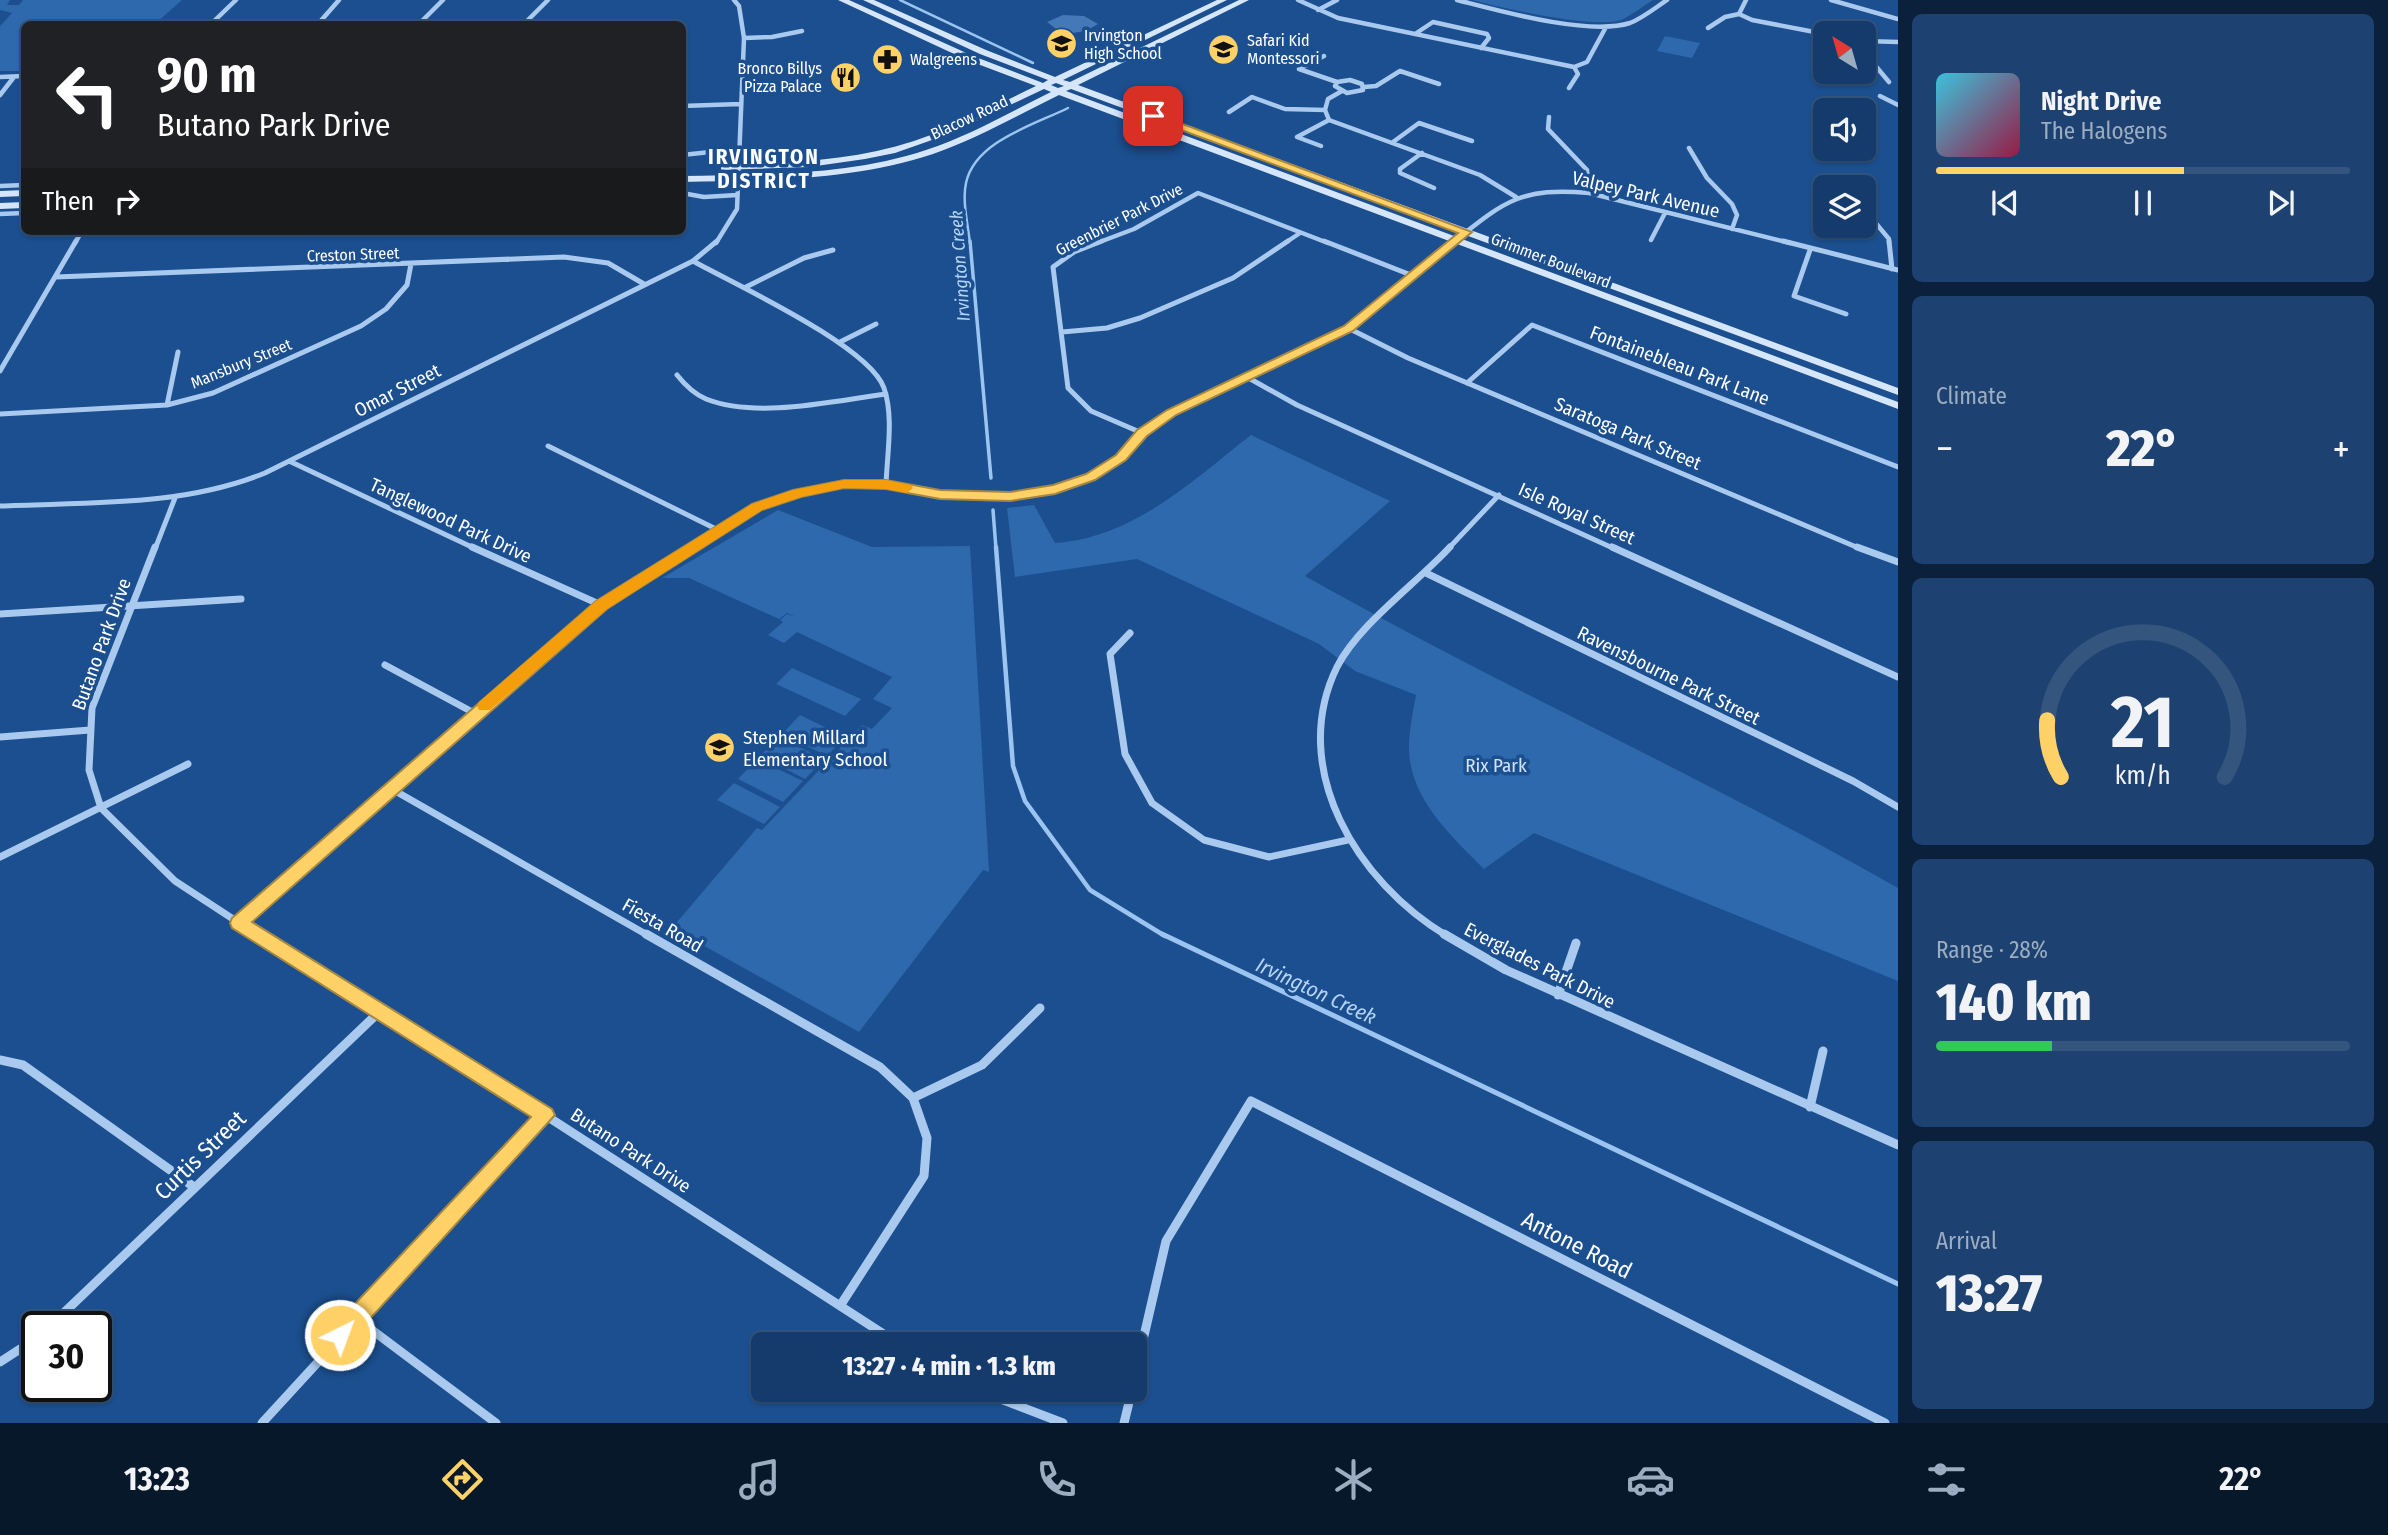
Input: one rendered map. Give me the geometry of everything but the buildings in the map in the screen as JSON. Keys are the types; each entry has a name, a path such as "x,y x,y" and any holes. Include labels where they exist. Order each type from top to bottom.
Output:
{"main road":[{"name":"Grimmer Boulevard","path":"842,0 970,58 1898,406"},
{"name":"Grimmer Boulevard","path":"867,0 984,52 1056,80 1898,392"},
{"name":"Blacow Road","path":"686,178 834,163 900,149 938,136 1223,0"},
{"name":"Blacow Road","path":"686,169 828,174 900,161 956,142 1245,0"},
{"path":"0,194 21,193"},
{"path":"0,206 21,205"}],"street":[{"path":"214,21 236,0"},
{"path":"321,21 339,0"},
{"path":"422,21 443,0"},
{"path":"527,21 548,0"},
{"name":"Omar Street","path":"0,506 175,498 235,485 289,461 693,261 715,247 729,228 737,209 744,38 739,6 733,0"},
{"path":"1298,0 1338,18 1574,67 1587,62 1606,27"},
{"path":"1318,10 1337,0"},
{"path":"1457,0 1494,10 1606,27 1631,23 1667,0"},
{"path":"1739,14 1746,0"},
{"path":"1831,0 1898,19"},
{"path":"1708,28 1726,16 1739,14 1752,20 1813,32"},
{"path":"1415,34 1433,22 1487,34 1489,38 1481,48"},
{"path":"744,38 772,37 802,31"},
{"path":"1876,41 1898,42"},
{"path":"1324,56 1300,69 1337,82 1354,81 1364,87 1376,86 1400,71 1439,84"},
{"path":"1876,66 1889,82"},
{"path":"1569,88 1578,74 1574,67"},
{"path":"0,77 21,76"},
{"path":"0,96 14,77"},
{"path":"1337,82 1336,88 1342,91 1357,93 1364,87"},
{"path":"1329,120 1325,110 1328,99 1342,91"},
{"path":"1880,96 1898,105"},
{"path":"1229,111 1252,97 1285,109 1325,110"},
{"path":"686,106 740,104"},
{"path":"1549,117 1548,129 1587,170 1590,193"},
{"path":"1321,146 1297,137 1329,120 1480,175 1516,197"},
{"path":"1392,142 1419,123 1472,141"},
{"path":"1689,148 1707,178 1732,204 1737,215 1732,229"},
{"path":"686,154 738,149"},
{"path":"1422,153 1400,169 1399,173 1434,188"},
{"path":"0,186 21,185"},
{"name":"Valpey Park Avenue","path":"239,923 601,605 757,507 798,493 844,484 886,485 940,495 1010,496 1055,489 1091,477 1121,457 1142,433 1171,412 1348,328 1466,232 1516,197 1556,190 1590,193 1895,270"},
{"path":"686,193 704,197 737,195"},
{"name":"Greenbrier Park Drive","path":"1142,433 1092,414 1077,403 1068,388 1053,267 1074,252 1134,229 1198,193 1300,233"},
{"path":"0,214 21,213"},
{"path":"1651,240 1665,213"},
{"path":"1876,223 1889,239 1895,270"},
{"path":"1062,332 1107,328 1140,318 1233,278 1300,233 1411,275"},
{"path":"0,371 80,235"},
{"path":"744,288 804,258 833,250"},
{"path":"1810,250 1794,296 1846,314"},
{"name":"Creston Street","path":"56,277 564,257 608,263 644,284"},
{"path":"693,261 840,342 874,370 886,394 886,485"},
{"name":"Mansbury Street","path":"0,414 167,405 213,393 361,326 386,309 407,285 411,264"},
{"path":"840,342 876,324"},
{"name":"Fontainebleau Park Lane","path":"1467,383 1532,325 1898,467"},
{"name":"Saratoga Park Street","path":"1348,328 1467,383 1863,550 1898,562"},
{"path":"167,405 178,352"},
{"path":"677,375 688,389 708,400 734,406 886,394"},
{"name":"Isle Royal Street","path":"1245,376 1297,405 1898,677"},
{"path":"548,446 718,530"},
{"name":"Tanglewood Park Drive","path":"289,461 402,516 601,605"},
{"name":"Everglades Park Drive","path":"1499,495 1426,573 1366,629 1342,660 1320,715 1322,778 1349,840 1392,892 1436,929 1506,970 1898,1145"},
{"name":"Butano Park Drive","path":"175,498 92,708 89,770 101,808 175,881 881,1332"},
{"name":"Ravensbourne Park Street","path":"1426,573 1853,781 1898,807"},
{"path":"0,614 241,599"},
{"path":"1130,633 1110,654 1125,754 1152,803 1204,840 1269,856 1349,840"},
{"path":"385,665 476,714"},
{"path":"0,737 90,730"},
{"path":"0,857 188,764"},
{"name":"Fiesta Road","path":"390,788 880,1066 914,1098"},
{"path":"1558,995 1576,943"},
{"path":"841,1306 924,1176 927,1138 914,1098 982,1065 1040,1007"},
{"name":"Curtis Street","path":"66,1311 378,1013"},
{"path":"1810,1107 1823,1052"},
{"path":"0,1060 23,1065 194,1187"},
{"name":"Antone Road","path":"1145,1332 1166,1241 1251,1101 1885,1423"},
{"path":"262,1423 545,1115"},
{"path":"356,1318 496,1423"},
{"path":"0,1362 21,1348"},
{"path":"1008,1402 1063,1423"},
{"path":"1124,1423 1129,1402"}],"green space":[{"path":"0,0 10,0 7,5 19,5 23,0 182,0 158,21 21,21 21,71 0,71 0,26 12,13 0,10"},
{"path":"1472,0 1653,0 1621,20 1591,22"},
{"path":"1665,36 1700,43 1692,58 1657,51"},
{"name":"Rix Park","path":"1251,435 1390,501 1305,576 1452,656 1751,808 1898,888 1898,981 1534,833 1484,869 1434,815 1416,783 1409,748 1416,695 1355,671 1319,644 1137,559 1015,577 1007,508 1034,505 1055,543 1083,539 1136,519 1184,488"},
{"path":"778,510 872,547 970,546 989,872 983,870 859,1032 672,928 757,828 762,830 862,725 872,729 892,708 873,699 892,677 797,632 784,643 768,635 783,622 780,620 787,614 796,617 787,613 779,619 689,578 662,578"},
{"path":"792,668 861,699 845,716 776,684"},
{"path":"800,715 845,737 827,756 782,734"},
{"path":"779,737 824,759 805,779 760,756"},
{"path":"757,759 803,781 783,802 738,779"},
{"path":"734,783 780,807 764,824 717,800"}],"waterway":[{"name":"Irvington Creek","path":"900,0 1033,63"},
{"name":"Irvington Creek","path":"970,243 965,197 966,183 972,168 993,145 1068,108"},
{"name":"Irvington Creek","path":"970,241 991,478"},
{"name":"Irvington Creek","path":"993,510 996,549"},
{"name":"Irvington Creek","path":"996,547 1013,766 1025,801 1090,890 1165,936"},
{"name":"Irvington Creek","path":"1162,934 1898,1284"}],"slow traffic":[{"path":"485,706 601,605 757,507 798,493 844,484 907,488"}],"place":[{"name":"Irvington High School","path":"1061,44"},
{"name":"Safari Kid Montessori","path":"1224,49"},
{"name":"Walgreens","path":"887,59"},
{"name":"Bronco Billys Pizza Palace","path":"845,77"},
{"name":"Stephen Millard Elementary School","path":"720,748"}],"district":[{"name":"IRVINGTON DISTRICT","path":"764,169"}],"route":[{"path":"340,1335 545,1115 378,1013 239,923 601,605 757,507 798,493 844,484 886,485 940,495 1010,496 1055,489 1091,477 1121,457 1142,433 1171,412 1348,328 1466,232 1153,116"}]}
